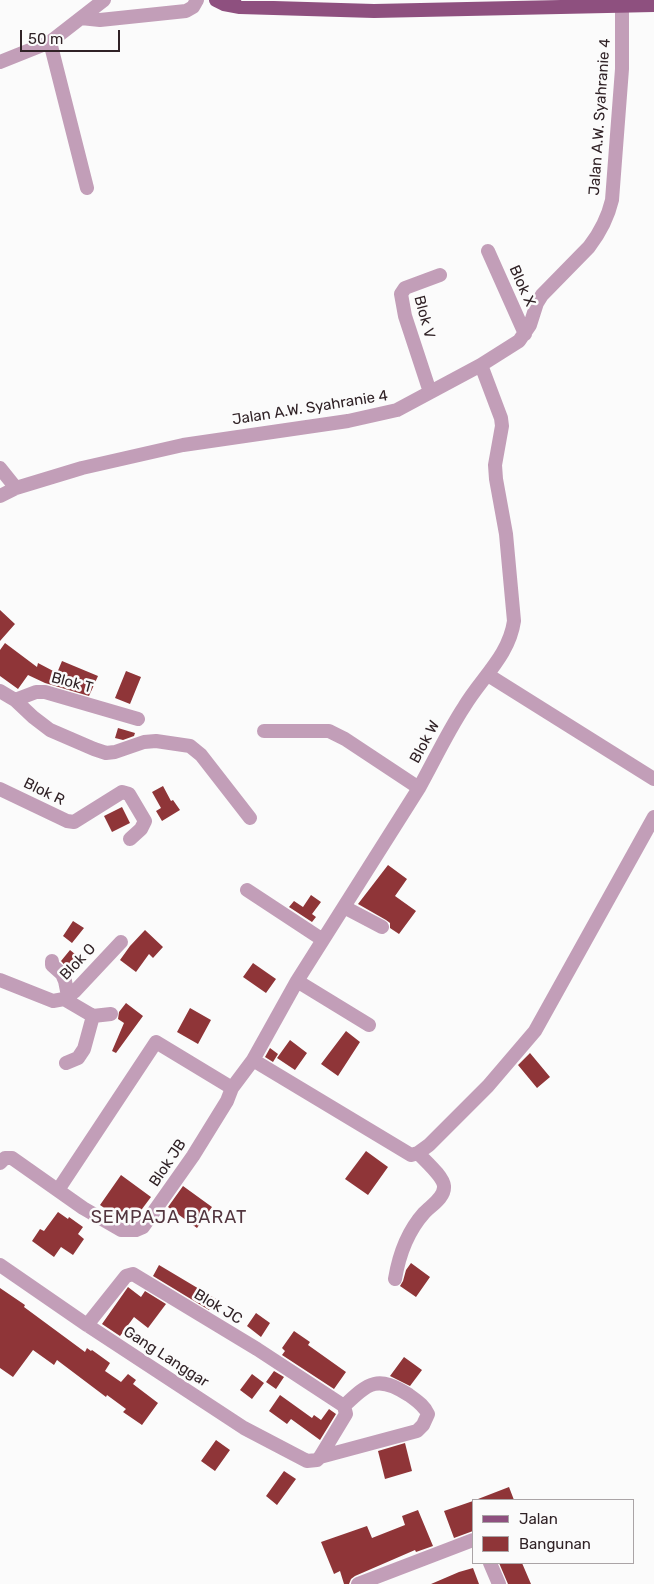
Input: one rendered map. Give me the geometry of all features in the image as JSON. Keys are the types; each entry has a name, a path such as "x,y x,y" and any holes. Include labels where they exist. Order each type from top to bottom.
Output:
{"main road":[{"path":"216,0 240,7 375,5 654,6"}],"street":[{"path":"0,62 50,42 104,0"},
{"path":"81,18 100,20 186,12 193,7 197,0"},
{"name":"Jalan A.W. Syahranie 4","path":"0,496 16,488 82,468 183,445 376,416 397,410 514,345 525,334 542,295 589,247 609,211 614,184 622,69 622,7"},
{"path":"50,42 87,188"},
{"name":"Blok X","path":"488,251 525,334"},
{"name":"Blok V","path":"430,392 405,316 401,294 405,288 440,275"},
{"name":"Blok W","path":"229,1095 253,1060 298,981 433,764 449,730 466,703 506,649 512,635 514,621 506,534 496,479 496,465 502,426 501,418 481,364"},
{"path":"0,468 16,488"},
{"path":"488,675 654,779"},
{"path":"0,691 15,700 50,730 106,753 150,741 190,746 201,755 250,818"},
{"name":"Blok T","path":"15,700 36,692 45,692 138,719"},
{"path":"264,731 329,730 418,788"},
{"name":"Blok R","path":"0,789 67,821 74,822 122,792 126,792 145,821 141,829 130,839"},
{"path":"253,1060 411,1155 418,1153 430,1145 488,1086 535,1031 654,817"},
{"path":"247,890 323,940"},
{"path":"344,907 382,927"},
{"name":"Blok O","path":"0,980 53,1001 66,997 121,942"},
{"path":"52,961 52,965 62,974 65,981 66,997 93,1016 111,1014"},
{"path":"298,981 368,1025"},
{"path":"66,1063 78,1058 84,1049 93,1016"},
{"path":"58,1190 156,1042 229,1095"},
{"name":"Blok JB","path":"0,1163 5,1158 12,1158 83,1208 121,1230 136,1230 143,1226 193,1156 229,1095"},
{"path":"395,1279 398,1262 410,1230 424,1212 442,1196 444,1187 440,1178 418,1153"},
{"name":"Gang Langgar","path":"0,1265 87,1325 244,1428 307,1461 317,1460 320,1457 417,1431 424,1425 428,1414 422,1404 393,1385 380,1382 364,1388 344,1406"},
{"name":"Blok JC","path":"87,1325 126,1276 132,1274 257,1349 344,1406"},
{"path":"320,1457 346,1414 344,1406"},
{"path":"358,1584 472,1540"},
{"path":"490,1564 499,1584"}],"building":[{"path":"0,610 15,624 0,641"},
{"path":"5,643 37,667 38,663 57,673 62,661 98,676 89,696 45,683 28,675 18,689 0,676 0,650"},
{"path":"126,671 141,677 130,704 115,698"},
{"path":"118,728 135,733 134,736 123,740 115,738"},
{"path":"163,786 171,801 173,800 180,810 162,821 156,811 161,808 152,792"},
{"path":"122,807 130,823 112,832 104,816"},
{"path":"388,865 407,879 395,896 416,911 399,934 390,928 390,923 386,920 358,904"},
{"path":"311,895 321,902 312,914 316,917 312,922 289,907 294,901 303,907"},
{"path":"73,921 84,928 72,943 63,936"},
{"path":"145,930 163,947 153,958 149,954 136,972 120,960"},
{"path":"70,950 81,959 70,971 61,961"},
{"path":"253,963 276,979 266,993 243,977"},
{"path":"126,1003 143,1016 116,1053 112,1051 124,1023 118,1019 119,1012"},
{"path":"190,1008 211,1020 198,1044 177,1032"},
{"path":"346,1031 360,1042 338,1076 321,1064"},
{"path":"290,1040 307,1053 295,1070 277,1058"},
{"path":"270,1048 278,1054 273,1062 265,1057"},
{"path":"530,1053 550,1077 537,1088 518,1065"},
{"path":"366,1151 388,1167 368,1195 345,1179"},
{"path":"121,1175 151,1197 133,1221 123,1221 100,1205"},
{"path":"183,1186 212,1207 197,1228 168,1207"},
{"path":"58,1212 83,1227 78,1234 84,1239 73,1255 61,1247 54,1257 32,1241 40,1229 44,1231"},
{"path":"411,1263 430,1277 416,1297 400,1286"},
{"path":"159,1265 216,1299 209,1310 153,1276"},
{"path":"128,1287 141,1297 145,1291 166,1304 148,1328 134,1317 120,1336 102,1324"},
{"path":"0,1288 85,1352 87,1348 92,1350 110,1363 105,1371 121,1382 128,1374 136,1380 133,1384 158,1403 142,1425 123,1412 126,1409 107,1395 106,1397 57,1360 54,1365 33,1350 13,1377 0,1368"},
{"path":"256,1313 270,1323 261,1337 247,1326"},
{"path":"294,1331 310,1342 308,1345 346,1372 334,1389 282,1355 285,1351 282,1348"},
{"path":"404,1357 422,1370 410,1386 390,1376"},
{"path":"274,1371 284,1377 276,1389 266,1382"},
{"path":"252,1374 264,1383 252,1399 240,1390"},
{"path":"280,1395 312,1418 314,1415 321,1420 329,1409 336,1414 320,1440 291,1419 287,1424 269,1411"},
{"path":"216,1440 230,1450 215,1471 201,1461"},
{"path":"405,1443 412,1471 385,1479 378,1451"},
{"path":"284,1471 296,1479 277,1505 266,1496"},
{"path":"509,1487 514,1499 478,1499"},
{"path":"472,1501 472,1531 454,1538 444,1511"},
{"path":"418,1510 433,1546 416,1552 415,1550 355,1576 349,1584 344,1584 340,1571 334,1574 321,1542 367,1526 372,1538 405,1525 402,1516"},
{"path":"499,1564 522,1564 531,1584 508,1584"},
{"path":"473,1568 479,1584 431,1584 459,1572"}],"district":[{"name":"SEMPAJA BARAT","path":"169,1218"}]}
